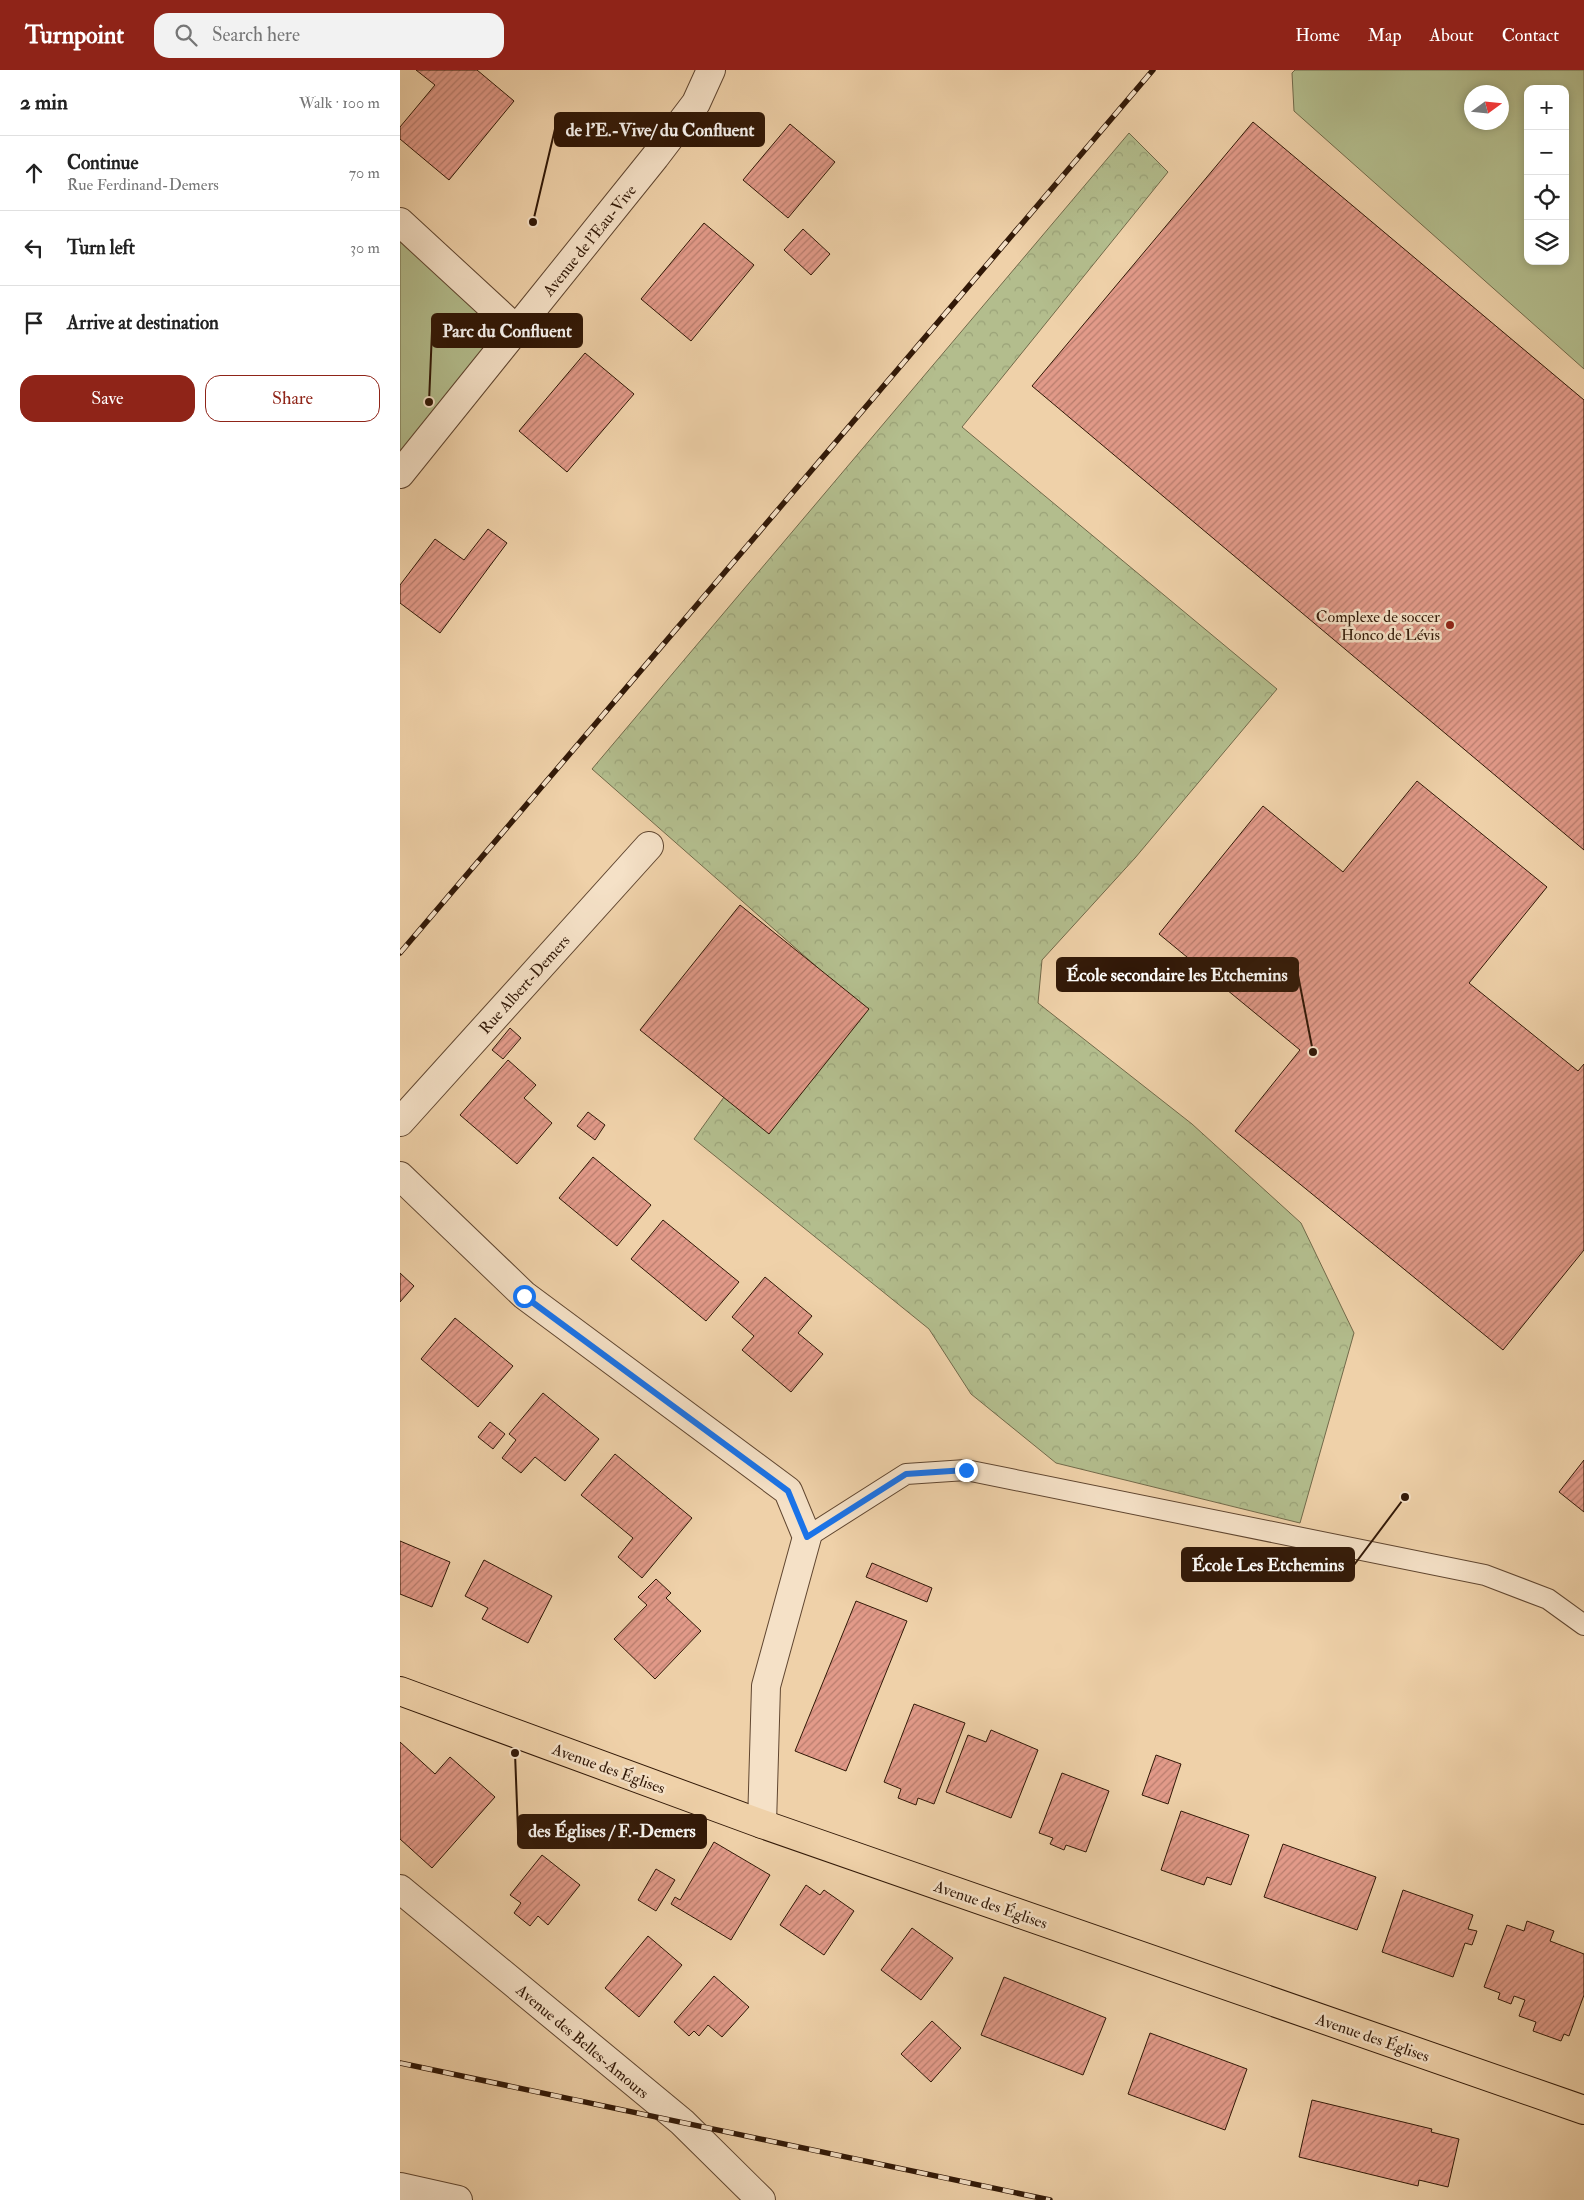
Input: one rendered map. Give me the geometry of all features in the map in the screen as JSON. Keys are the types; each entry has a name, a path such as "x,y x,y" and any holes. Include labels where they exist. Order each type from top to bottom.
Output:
{"main road":[{"name":"Avenue des Églises","path":"400,1690 762,1824 1584,2110"}],"street":[{"name":"Avenue de l'Eau-Vive","path":"400,474 517,330 696,103 711,70"},
{"path":"400,222 517,330"},
{"name":"Rue Albert-Demers","path":"400,1122 649,846"},
{"path":"400,1176 524,1296 788,1491 807,1537 766,1686 762,1824"},
{"name":"Avenue des Belles-Amours","path":"400,1889 682,2122 761,2200"},
{"path":"400,2187 458,2200"}],"lane":[{"path":"807,1537 906,1474 966,1470 1485,1576 1548,1599 1584,1625"}],"green space":[{"path":"1295,70 1584,70 1584,369 1294,111 1292,73"},
{"path":"1129,133 1168,172 962,427 1277,689 1135,858 1042,960 1038,1003 1192,1124 1301,1223 1354,1333 1300,1523 1056,1463 971,1394 929,1329 694,1139 817,967 592,769"},
{"path":"400,222 517,330 400,474"}],"building":[{"path":"416,70 477,70 514,101 449,180 400,139 400,127 435,85"},
{"name":"Complexe de soccer Honco de Lévis","path":"1253,122 1584,400 1584,850 1032,386"},
{"path":"790,124 835,162 788,218 743,180"},
{"path":"704,223 754,265 691,341 641,299"},
{"path":"803,229 830,254 811,275 784,250"},
{"path":"585,353 634,394 567,472 519,431"},
{"path":"488,529 507,543 440,633 400,603 400,585 435,539 464,560"},
{"path":"1417,781 1547,887 1469,983 1578,1071 1584,1064 1584,1250 1503,1350 1235,1131 1300,1050 1159,934 1263,806 1343,872"},
{"path":"740,905 869,1009 769,1134 640,1030"},
{"path":"510,1028 521,1038 503,1059 492,1050"},
{"path":"508,1060 536,1085 524,1098 552,1123 517,1164 460,1115"},
{"path":"588,1112 605,1125 595,1140 577,1126"},
{"path":"593,1157 651,1205 617,1246 559,1198"},
{"path":"663,1220 739,1282 706,1321 631,1259"},
{"path":"400,1273 414,1286 400,1302"},
{"path":"765,1277 812,1316 798,1333 823,1354 791,1392 742,1350 754,1336 732,1317"},
{"path":"455,1318 513,1366 478,1407 421,1359"},
{"path":"543,1393 599,1439 565,1481 535,1457 521,1473 502,1458 516,1440 509,1434"},
{"path":"490,1422 505,1434 493,1449 478,1437"},
{"path":"615,1454 692,1518 642,1578 618,1557 633,1538 581,1495"},
{"path":"1584,1460 1584,1512 1559,1492"},
{"path":"400,1541 450,1562 432,1607 400,1594"},
{"path":"484,1560 552,1596 528,1643 482,1619 488,1608 465,1596"},
{"path":"872,1563 932,1588 927,1602 866,1577"},
{"path":"656,1579 671,1593 666,1598 701,1631 655,1679 614,1639 647,1605 638,1597"},
{"path":"856,1601 907,1621 846,1771 795,1751"},
{"path":"914,1704 965,1723 934,1804 918,1798 916,1805 898,1798 901,1789 884,1782"},
{"path":"991,1730 1038,1750 1011,1818 946,1792 968,1735 986,1742"},
{"path":"400,1742 435,1774 450,1757 495,1797 432,1868 400,1839"},
{"path":"1156,1755 1181,1764 1168,1804 1142,1795"},
{"path":"1062,1773 1109,1791 1086,1852 1066,1845 1064,1850 1050,1844 1053,1838 1039,1833"},
{"path":"1181,1811 1249,1835 1231,1885 1207,1877 1204,1885 1161,1870"},
{"path":"714,1842 770,1875 731,1940 671,1904 675,1897 680,1900"},
{"path":"1283,1844 1376,1877 1357,1930 1264,1897"},
{"path":"542,1855 580,1885 548,1925 538,1916 530,1926 514,1913 521,1903 510,1895"},
{"path":"656,1869 675,1880 656,1911 638,1900"},
{"path":"806,1885 820,1895 824,1890 854,1911 824,1955 780,1925"},
{"path":"1403,1890 1473,1915 1468,1929 1477,1931 1472,1945 1465,1943 1453,1977 1382,1952"},
{"path":"1527,1921 1554,1931 1550,1941 1584,1954 1584,1995 1569,2036 1564,2034 1561,2041 1533,2031 1536,2022 1519,2016 1525,2000 1514,1996 1511,2004 1498,1999 1500,1993 1484,1987 1507,1925 1524,1931"},
{"path":"912,1928 953,1958 921,2000 881,1970"},
{"path":"648,1936 682,1965 639,2017 605,1988"},
{"path":"714,1976 749,2007 722,2037 708,2025 699,2036 694,2031 689,2036 674,2022"},
{"path":"1004,1977 1106,2018 1083,2075 981,2035"},
{"path":"932,2021 961,2048 931,2082 901,2054"},
{"path":"1150,2033 1247,2069 1225,2130 1128,2094"},
{"path":"1312,2100 1432,2129 1431,2132 1459,2139 1448,2187 1419,2180 1418,2186 1299,2157"}],"railway":[{"path":"400,953 1153,70"},
{"path":"400,2063 1050,2200"}],"place":[{"name":"de l'E.-Vive/ du Confluent","path":"533,222"},
{"name":"Parc du Confluent","path":"429,402"},
{"name":"Complexe de soccer Honco de Lévis","path":"1450,625"},
{"name":"École secondaire les Etchemins","path":"1313,1052"},
{"name":"École Les Etchemins","path":"1405,1497"},
{"name":"des Églises / F.-Demers","path":"515,1753"}],"route":[{"path":"524,1296 788,1491 807,1537 906,1474 966,1470"}]}
